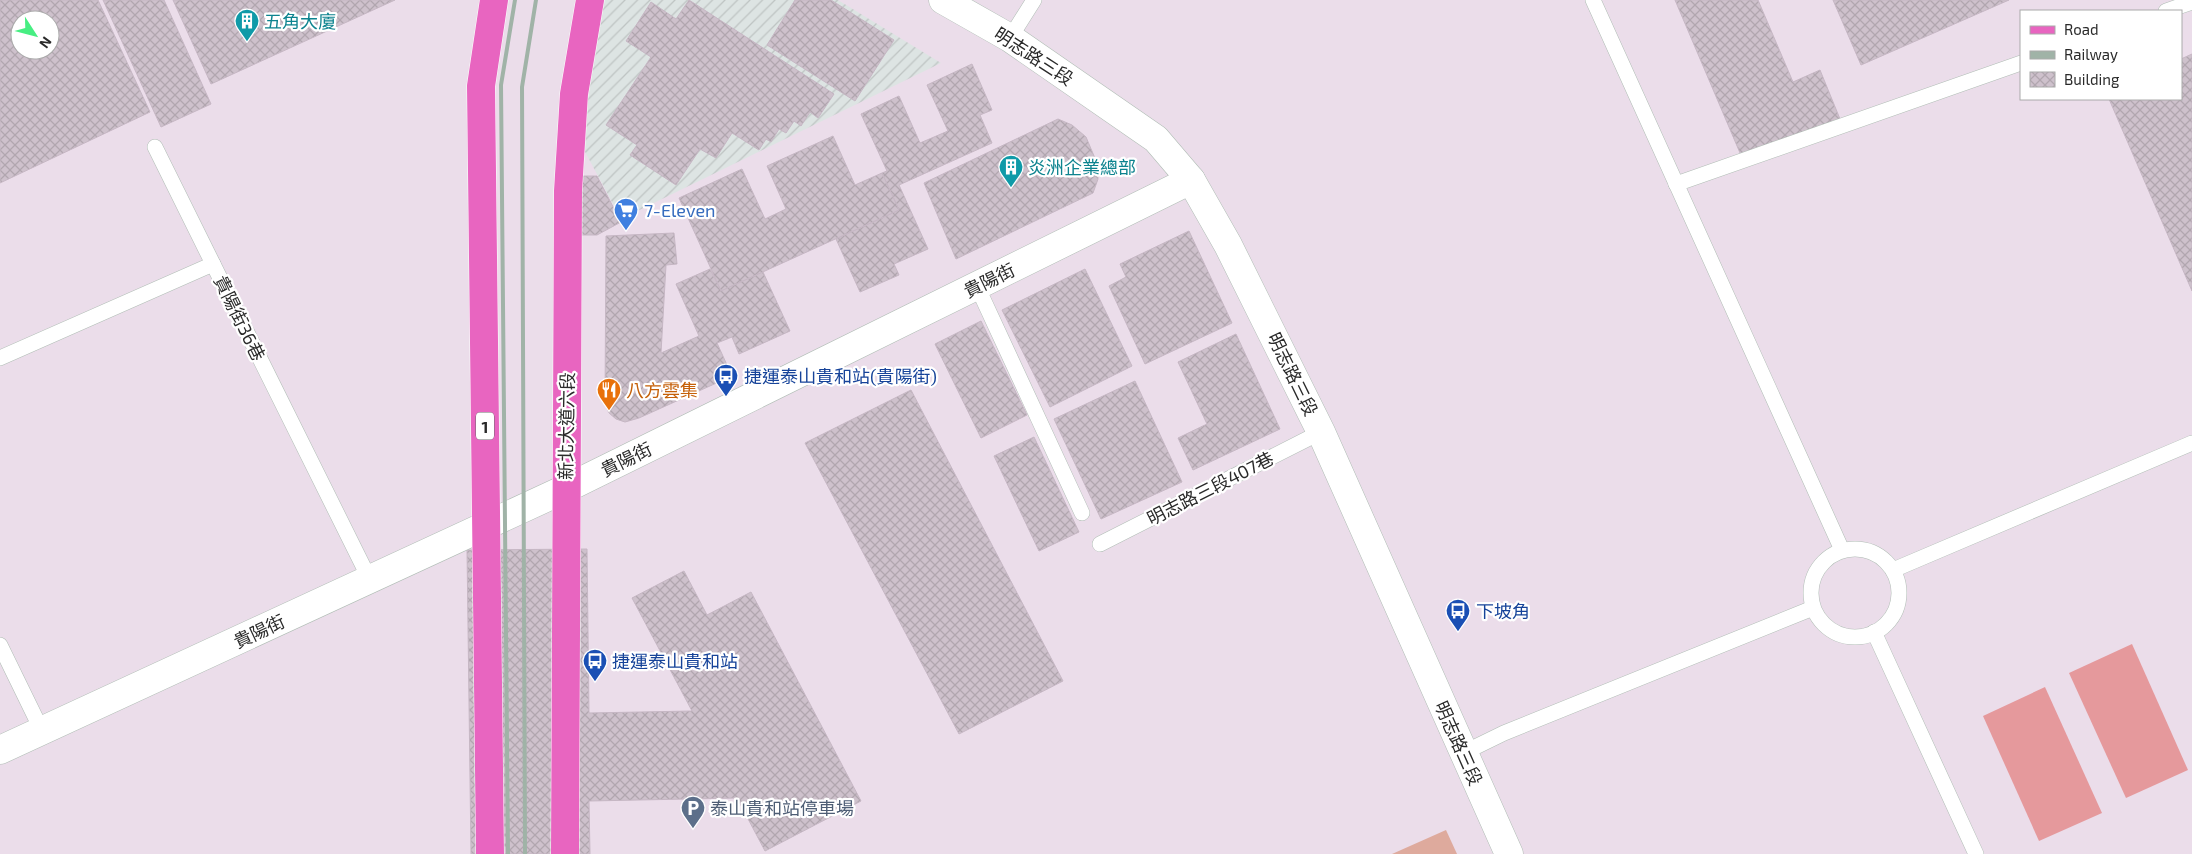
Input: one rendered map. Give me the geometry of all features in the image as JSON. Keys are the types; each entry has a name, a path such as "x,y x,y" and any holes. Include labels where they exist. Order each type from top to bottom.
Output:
{"main road":[{"name":"1","path":"490,854 481,86 494,0"},
{"name":"新北大道六段","path":"565,854 565,489 568,191 574,94 590,0"}],"street":[{"name":"明志路三段","path":"943,0 1010,38 1156,138 1191,180 1228,245 1321,432 1509,854"},
{"name":"貴陽街","path":"0,750 565,489 1191,180"}],"lane":[{"path":"1010,38 1034,0"},
{"path":"1593,0 1842,550"},
{"path":"2169,10 2192,2"},
{"path":"1676,184 2020,63"},
{"path":"155,147 213,264"},
{"name":"貴陽街36巷","path":"0,358 213,264 370,580"},
{"path":"977,286 1082,513"},
{"name":"明志路三段407巷","path":"1100,544 1321,432"},
{"path":"1893,570 2192,443"},
{"path":"1857,549 1870,552 1883,559 1893,570 1898,583 1898,598 1894,612 1886,624 1874,632 1860,637 1845,636 1832,630 1820,621 1813,608 1810,594 1813,580 1819,567 1830,557 1842,550 1857,549"},
{"path":"1463,753 1504,733 1813,608"},
{"path":"1874,632 1976,854"},
{"path":"0,645 42,731"}],"shaded area":[{"path":"596,0 838,0 941,63 621,219 583,148 581,83"},
{"path":"2132,644 2188,770 2126,798 2069,673"},
{"path":"2045,687 2102,813 2039,841 1983,716"},
{"path":"1446,830 1457,854 1392,854"}],"building":[{"path":"0,0 98,0 150,112 0,183"},
{"path":"103,0 164,0 211,104 161,127"},
{"name":"五角大廈","path":"173,0 395,0 211,84"},
{"path":"689,0 834,94 818,118 810,112 801,126 794,121 786,133 779,129 771,142 766,139 759,150 732,133 716,158 700,149 676,185 630,155 637,145 606,125 651,57 626,41 651,2 676,19"},
{"path":"795,0 831,0 894,40 855,101 767,45"},
{"path":"1675,0 1758,0 1793,82 1820,70 1840,119 1743,160"},
{"path":"1833,0 2009,0 1861,65"},
{"path":"2192,54 2192,291 2109,100 2182,100 2182,59"},
{"path":"972,64 992,110 980,115 992,143 899,185 928,249 894,264 899,275 860,292 836,239 899,210 882,173 887,171 861,114 899,96 920,143 948,131 927,85"},
{"name":"炎洲企業總部","path":"1058,119 1072,125 1086,137 1097,163 1098,179 1093,193 956,259 924,183"},
{"path":"833,136 855,185 882,173 899,210 721,291 679,198 742,169 765,219 786,209 767,166"},
{"path":"577,176 597,176 621,222 597,235 576,235"},
{"path":"1189,231 1232,323 1145,364 1109,286 1126,277 1120,264"},
{"path":"674,233 677,264 666,265 661,353 699,336 676,284 710,269 721,291 763,272 790,331 739,354 732,337 717,343 732,376 639,418 625,422 616,419 609,413 605,404 606,236"},
{"path":"1085,269 1132,366 1050,407 1002,310"},
{"path":"981,321 1027,415 981,438 935,344"},
{"path":"1236,334 1280,429 1193,470 1178,438 1207,424 1178,362"},
{"path":"1135,381 1182,482 1101,519 1054,419"},
{"path":"911,390 1063,681 959,734 805,443"},
{"path":"1034,437 1079,532 1039,551 994,456"},
{"path":"587,549 589,713 692,711 632,598 684,571 707,615 751,592 861,801 765,851 737,798 589,801 590,854 471,854 467,550"}],"railway":[{"path":"508,854 501,85 515,0"},
{"path":"525,854 522,87 536,0"}],"place":[{"name":"五角大廈","path":"247,42"},
{"name":"炎洲企業總部","path":"1011,188"},
{"name":"7-Eleven","path":"626,231"},
{"name":"捷運泰山貴和站(貴陽街)","path":"726,397"},
{"name":"八方雲集","path":"609,411"},
{"name":"下坡角","path":"1458,632"},
{"name":"捷運泰山貴和站","path":"595,682"},
{"name":"泰山貴和站停車場","path":"693,829"}]}
